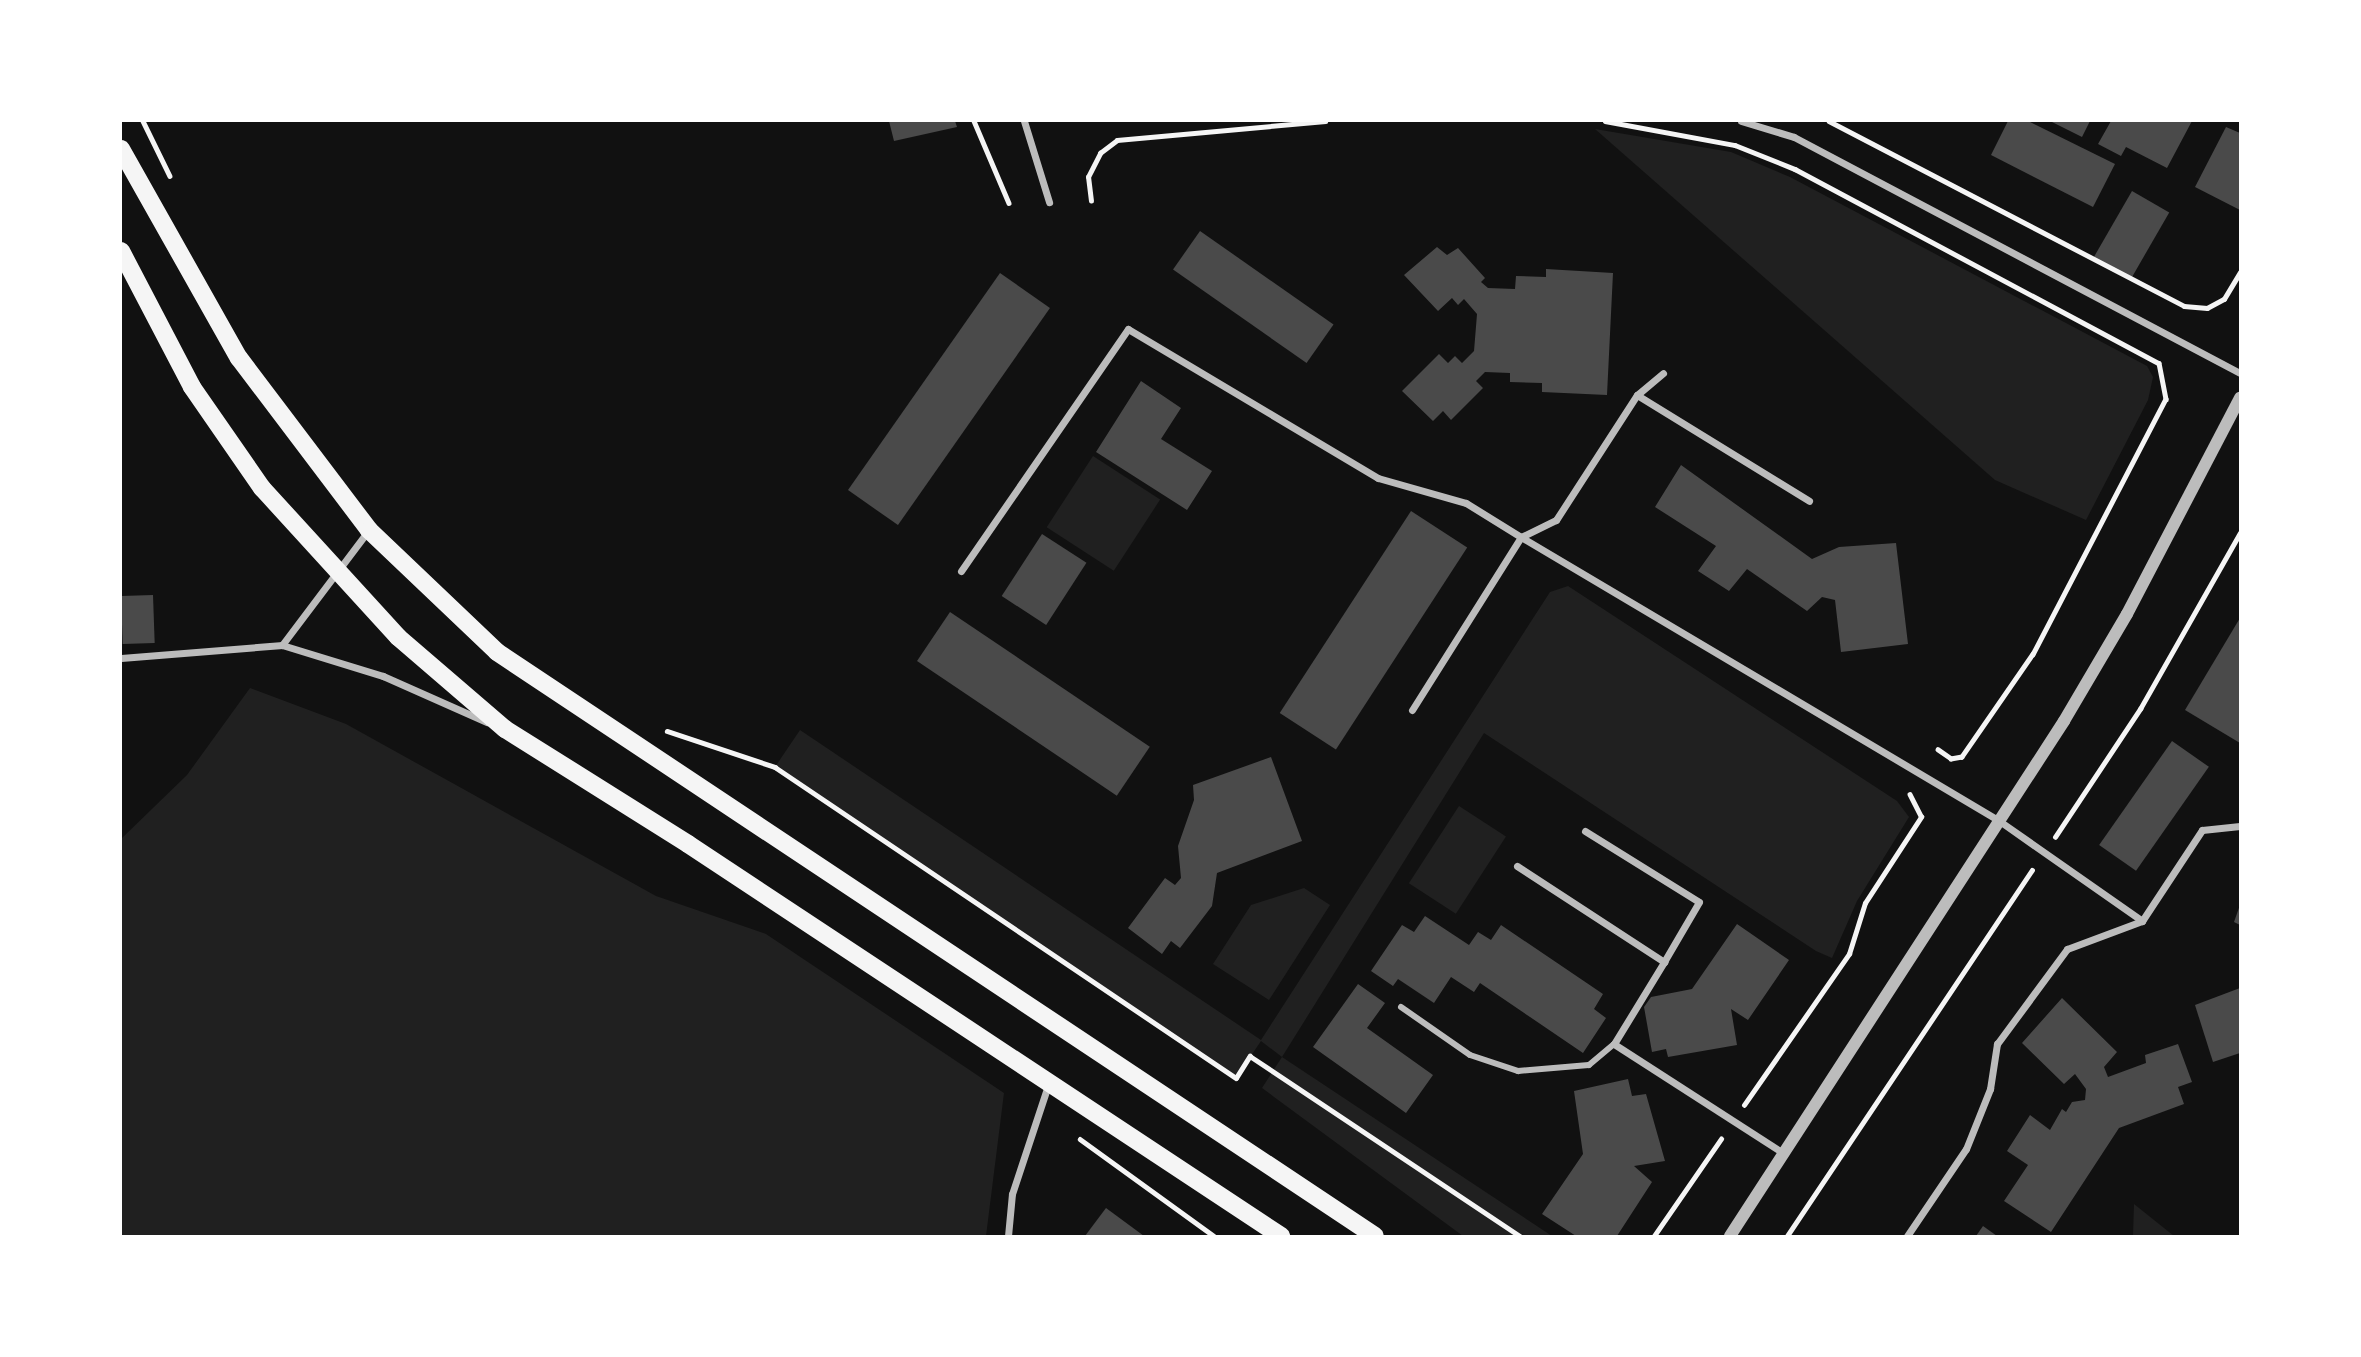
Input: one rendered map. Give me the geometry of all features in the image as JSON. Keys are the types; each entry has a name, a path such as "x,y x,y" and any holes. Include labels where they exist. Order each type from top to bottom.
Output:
{"main road":[{"path":"121,149 239,358 369,530 497,652 1375,1236"},
{"path":"121,250 192,387 262,488 398,637 505,729 688,844 1048,1085 1280,1236"}],"street":[{"path":"1024,121 1049,202"},
{"path":"1741,121 1794,137 2240,373"},
{"path":"961,571 1128,329 1378,478 1466,503 1998,820 2141,921"},
{"path":"1412,710 1521,537 1556,520 1637,396 1663,373"},
{"path":"1637,396 1809,501"},
{"path":"1730,1236 2064,721 2127,614 2240,398"},
{"path":"282,645 369,530"},
{"path":"121,658 282,645 383,676 505,729"},
{"path":"1907,1236 1966,1149 1990,1089 1997,1044 2067,949 2141,921 2202,830 2240,826"},
{"path":"1401,1007 1470,1055 1518,1071 1589,1065 1614,1044 1699,902 1585,831"},
{"path":"1517,866 1664,962"},
{"path":"1614,1044 1783,1153"},
{"path":"1008,1236 1012,1194 1048,1085"}],"path":[{"path":"143,121 177,188"},
{"path":"974,121 1009,204"},
{"path":"1091,201 1088,177 1100,152 1117,140 1296,127 1325,121"},
{"path":"1605,121 1735,145 1795,169 2159,363 2166,399 2033,654 1962,757 1951,759 1938,750"},
{"path":"1829,121 2184,306 2207,307 2224,299 2240,272"},
{"path":"2048,847 2140,709 2240,533"},
{"path":"656,727 775,767 1236,1078 1250,1056 1520,1236"},
{"path":"1654,1236 1849,954 1865,903 1921,817 1910,795"},
{"path":"1787,1236 2040,858"},
{"path":"1080,1139 1214,1236"}],"shaded area":[{"path":"1595,129 1731,152 1790,177 2147,366 2153,377 2148,400 2086,520 1995,480"},
{"path":"1093,456 1160,500 1114,571 1047,527"},
{"path":"1568,586 1897,801 1909,817 1857,901 1832,958 1816,951 1484,733 1282,1057 1261,1041 1236,1078 775,767 800,730 1261,1040 1550,592"},
{"path":"250,688 346,724 656,896 766,934 1004,1093 986,1236 121,1236 121,839 187,775"},
{"path":"1459,806 1506,836 1456,914 1409,883"},
{"path":"1304,888 1330,905 1269,1000 1213,964 1251,905"},
{"path":"1282,1057 1552,1236 1463,1236 1262,1088"},
{"path":"2134,1204 2174,1236 2133,1236"}],"building":[{"path":"889,121 955,121 957,127 894,141"},
{"path":"2008,121 2028,121 2115,164 2093,207 1991,155"},
{"path":"2050,121 2090,121 2082,137"},
{"path":"2111,121 2192,121 2167,168 2126,147 2121,156 2098,144"},
{"path":"2226,127 2240,133 2240,210 2195,187"},
{"path":"2132,191 2169,212 2131,279 2094,258"},
{"path":"1200,231 1334,324 1307,363 1173,270"},
{"path":"1437,247 1447,255 1458,248 1485,278 1481,282 1488,288 1515,289 1516,276 1546,277 1546,269 1613,273 1607,395 1542,392 1542,383 1510,382 1510,373 1485,372 1476,381 1483,388 1451,420 1443,411 1433,421 1402,391 1439,354 1448,363 1455,356 1462,363 1474,351 1477,314 1464,299 1458,305 1452,298 1438,311 1404,275"},
{"path":"1000,273 1050,308 898,525 848,490"},
{"path":"1141,381 1181,408 1161,439 1212,471 1187,510 1096,452"},
{"path":"1681,465 1812,559 1839,547 1896,543 1908,644 1841,652 1835,600 1822,597 1807,611 1747,569 1729,591 1698,571 1716,546 1655,507"},
{"path":"1411,511 1467,547 1336,750 1280,713"},
{"path":"1042,534 1086,563 1046,625 1002,596"},
{"path":"153,595 155,643 123,644 121,596"},
{"path":"950,612 1150,747 1117,796 917,661"},
{"path":"2240,618 2240,743 2185,710"},
{"path":"2172,741 2209,767 2136,871 2099,845"},
{"path":"1271,757 1302,841 1217,873 1212,906 1180,948 1171,941 1162,954 1128,928 1165,878 1175,885 1181,878 1178,846 1194,800 1193,785"},
{"path":"2240,905 2240,925 2234,922"},
{"path":"1425,916 1469,945 1478,932 1491,940 1501,925 1603,994 1594,1009 1606,1018 1583,1053 1480,983 1474,992 1451,977 1434,1003 1398,979 1393,986 1371,971 1402,925 1414,932"},
{"path":"1737,924 1789,960 1748,1020 1731,1009 1737,1045 1668,1057 1666,1049 1652,1052 1644,1007 1651,997 1692,989"},
{"path":"1358,984 1385,1003 1367,1028 1433,1075 1406,1113 1313,1047"},
{"path":"2240,988 2240,1053 2213,1062 2195,1005"},
{"path":"2062,998 2117,1052 2104,1067 2108,1077 2146,1063 2145,1055 2178,1044 2192,1082 2178,1087 2184,1104 2119,1128 2051,1232 2004,1201 2028,1165 2007,1151 2030,1115 2050,1130 2062,1109 2066,1112 2072,1102 2085,1100 2086,1089 2075,1074 2064,1084 2022,1043"},
{"path":"1628,1079 1632,1096 1646,1094 1665,1161 1634,1166 1652,1182 1617,1236 1576,1236 1542,1214 1583,1154 1574,1091"},
{"path":"1106,1208 1144,1236 1085,1236"},
{"path":"1983,1226 1997,1236 1976,1236"}]}
